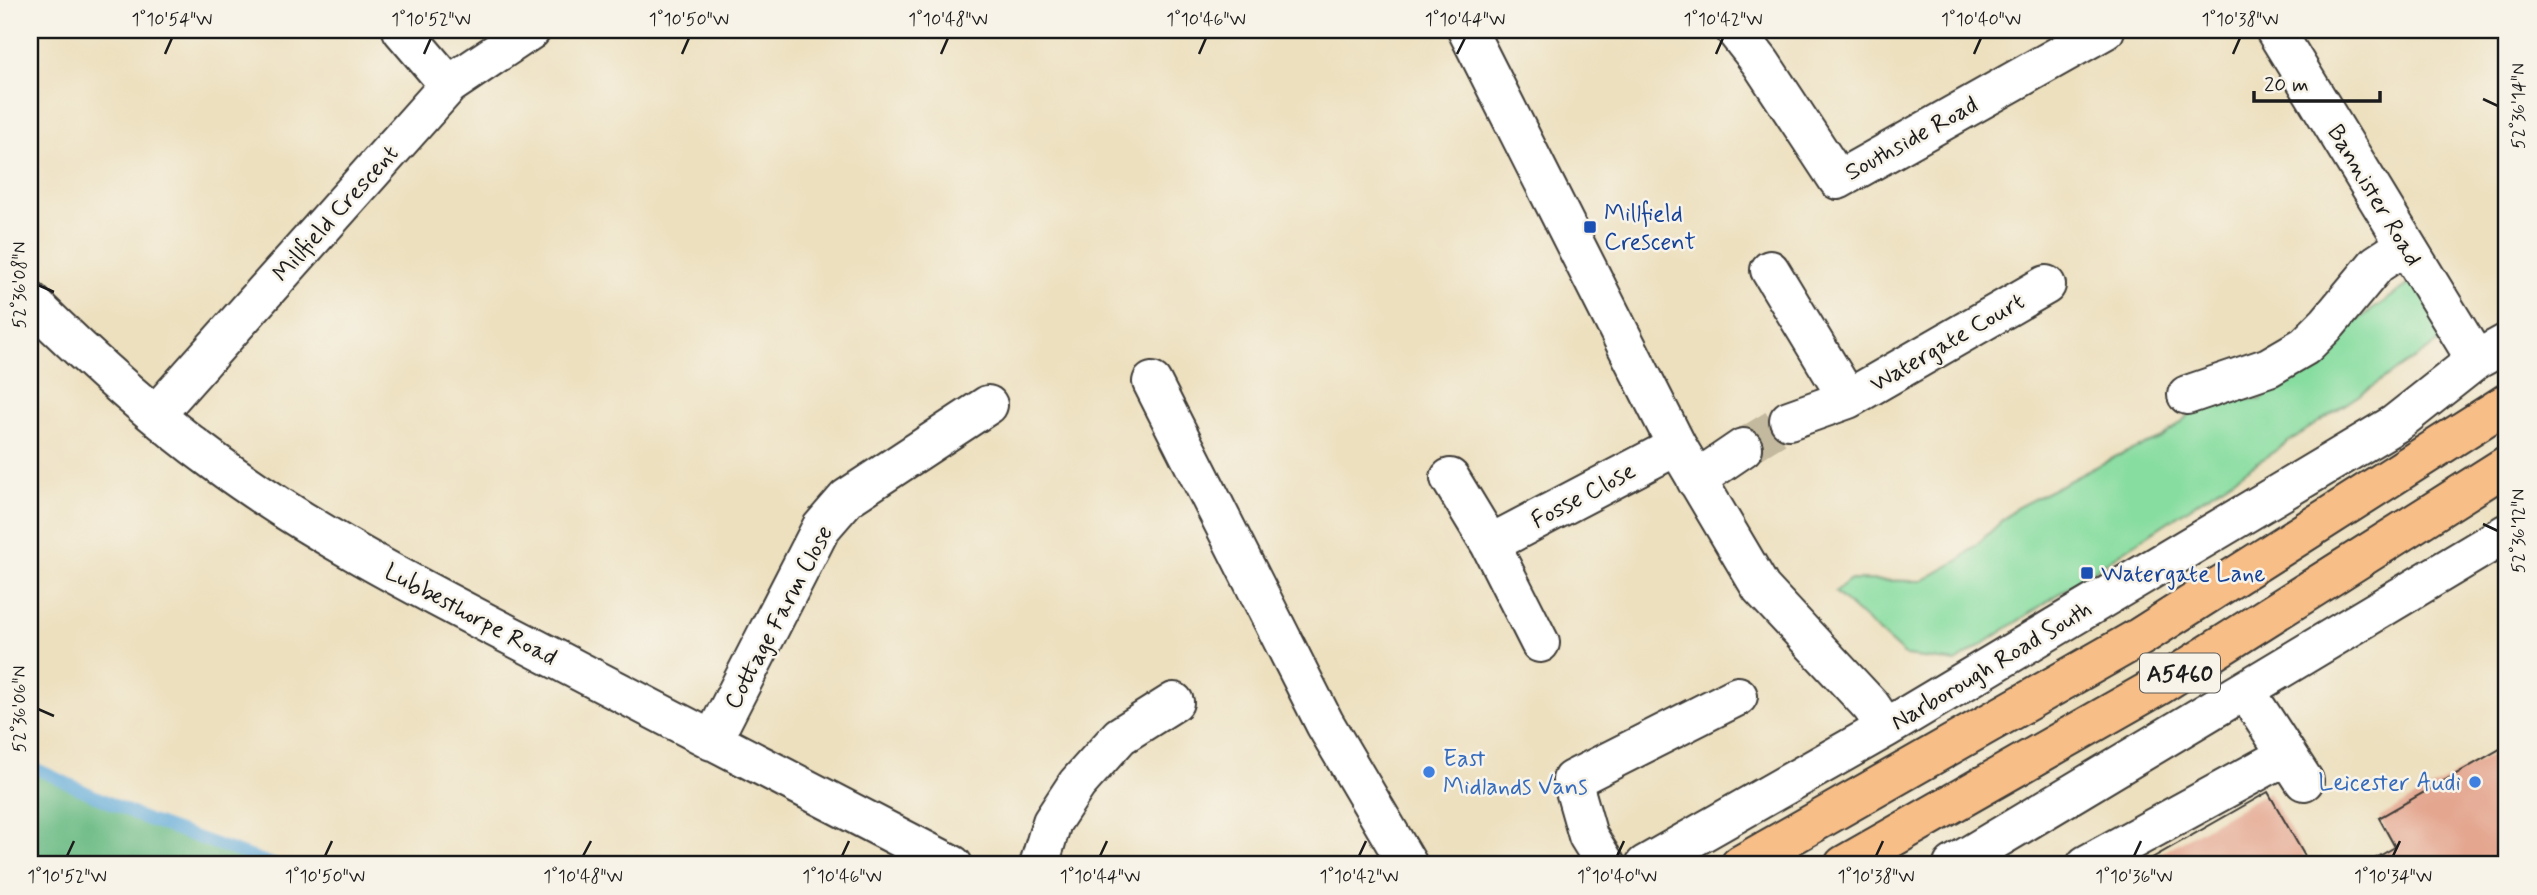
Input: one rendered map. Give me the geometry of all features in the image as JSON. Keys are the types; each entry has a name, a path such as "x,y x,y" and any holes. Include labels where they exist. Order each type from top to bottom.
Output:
{"main road":[{"name":"Narborough Road South","path":"1740,865 2140,637 2507,403"},
{"name":"A5460","path":"1844,865 2160,685 2507,465"}],"street":[{"path":"401,30 449,85"},
{"name":"Millfield Crescent","path":"155,415 449,85 531,30"},
{"path":"1467,30 1677,446 1761,589 1871,706 1886,728"},
{"name":"Southside Road","path":"1734,30 1761,63 1838,180 2105,30"},
{"name":"Bannister Road","path":"2275,30 2406,245 2492,352"},
{"path":"2187,395 2269,367 2305,346 2328,323 2376,264 2406,245"},
{"name":"Watergate Court","path":"1770,270 1848,399"},
{"name":"Watergate Court","path":"1789,420 1848,399 2046,285"},
{"name":"Lubbesthorpe Road","path":"30,301 71,342 155,415 216,463 310,526 409,582 953,865"},
{"name":"Narborough Road South","path":"1645,865 1886,728 2395,424 2492,352"},
{"path":"1152,382 1325,724 1408,865"},
{"name":"Cottage Farm Close","path":"712,741 821,528 847,498 988,405"},
{"name":"Fosse Close","path":"1490,544 1677,446"},
{"path":"1696,480 1743,448"},
{"path":"1450,478 1490,544 1540,643"},
{"path":"1953,865 2507,533"},
{"path":"2086,865 2296,768 2245,690"},
{"path":"1606,865 1588,836 1572,780 1738,696"},
{"path":"1039,865 1052,822 1077,784 1120,736 1174,702"}],"green space":[{"path":"2424,274 2441,341 1956,662 1906,656 1835,592 1849,580 1922,581 1961,559 2016,508 2117,456 2162,438 2213,396 2261,400 2283,366 2352,324"},
{"path":"30,766 145,819 275,865 30,865"}],"building":[{"name":"Leicester Audi","path":"2507,745 2507,865 2364,865 2395,847 2379,818"},
{"name":"Leicester Audi","path":"2268,792 2310,865 2140,865"}],"waterway":[{"path":"30,766 145,819 275,865"}],"tunnel":[{"path":"1743,448 1789,420"}],"place":[{"name":"Millfield Crescent","path":"1590,227"},
{"name":"Watergate Lane","path":"2087,573"},
{"name":"East Midlands Vans","path":"1429,772"},
{"name":"Leicester Audi","path":"2475,782"}]}
